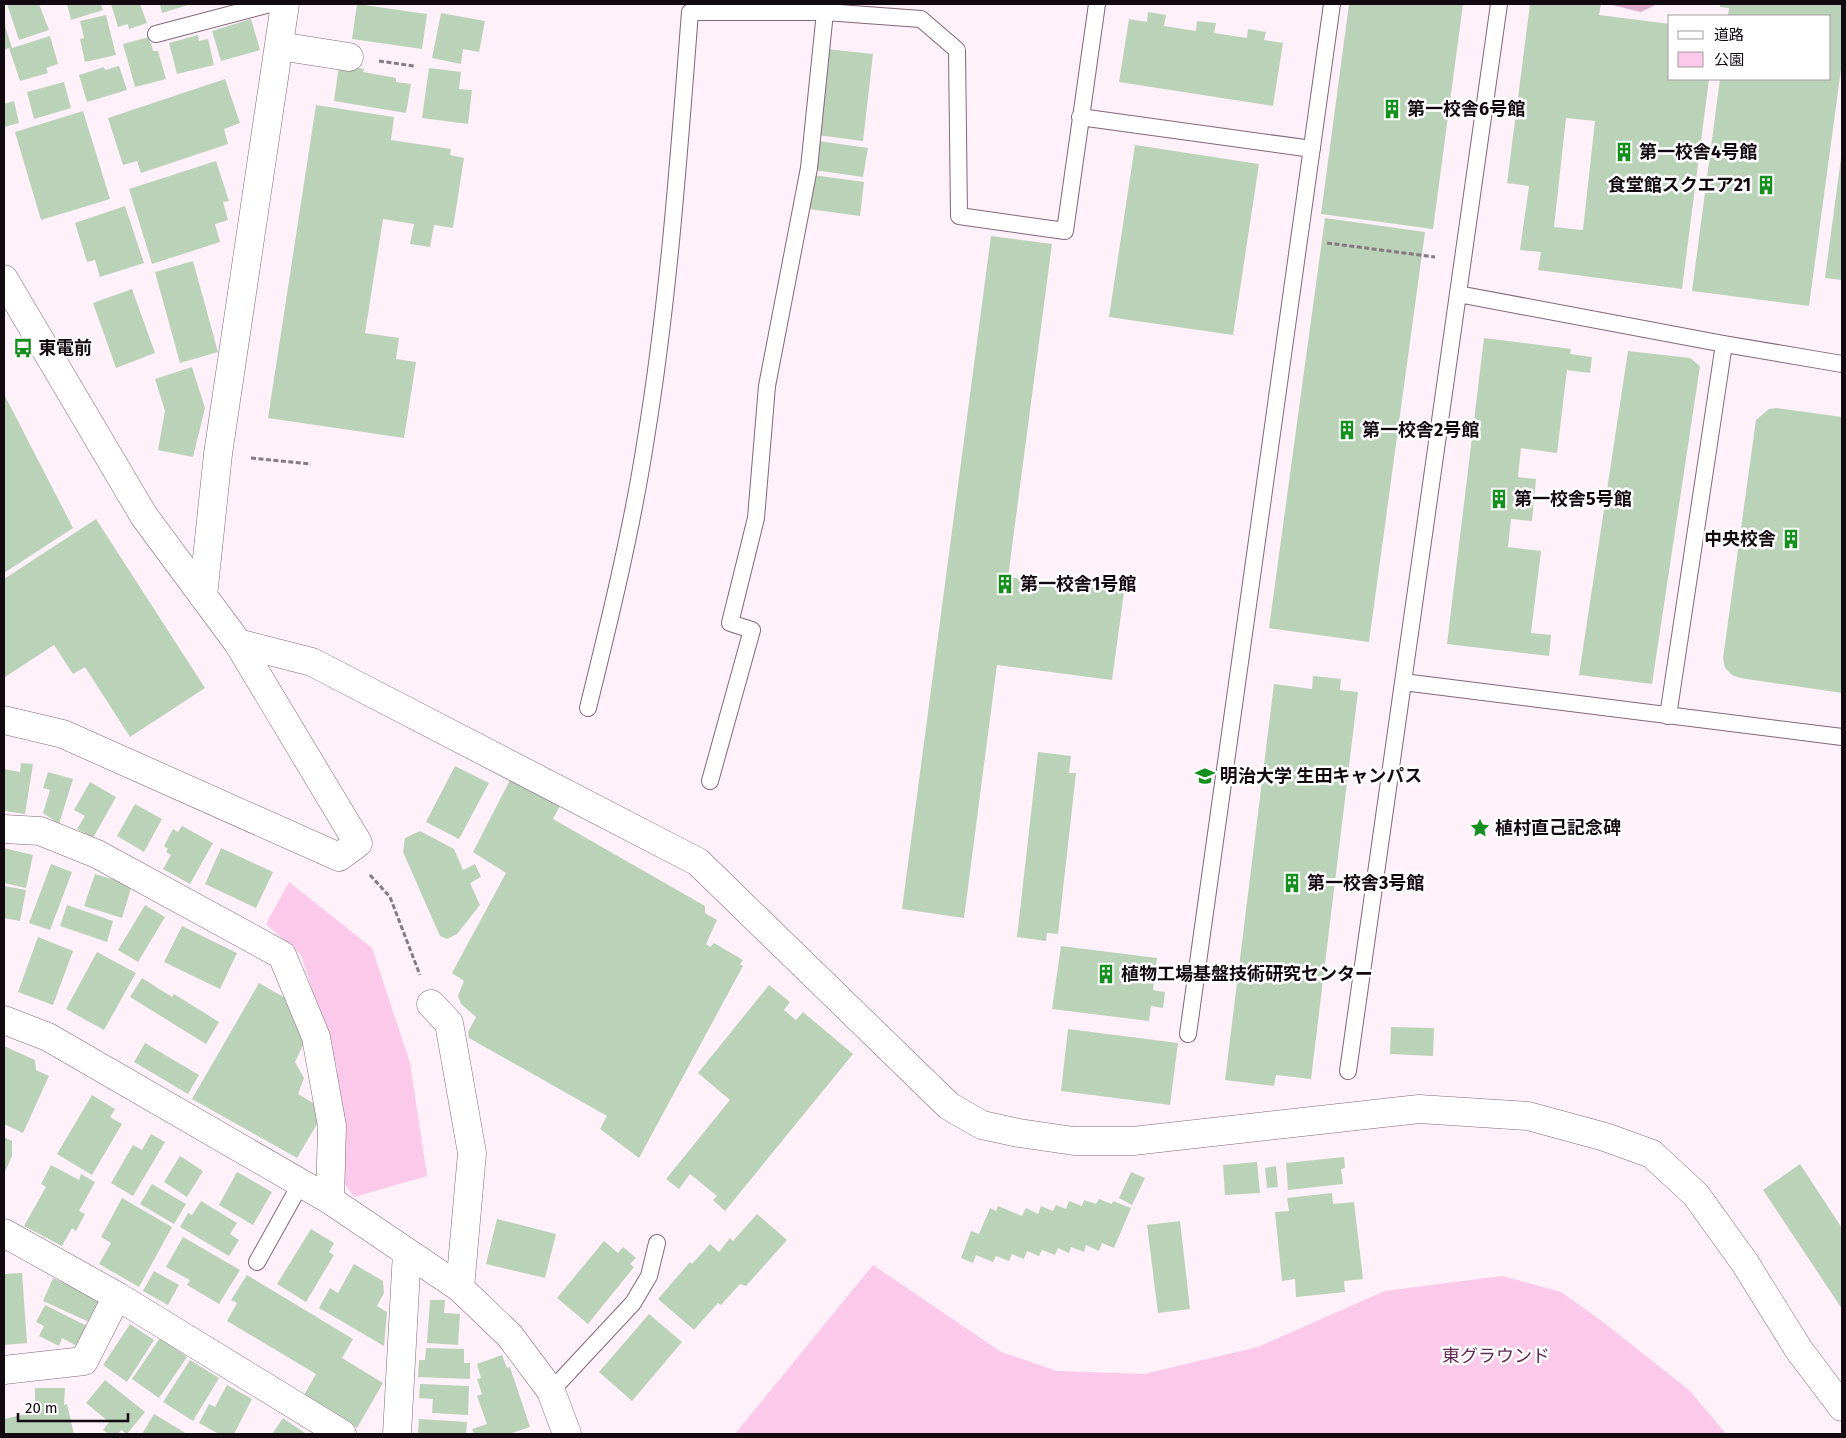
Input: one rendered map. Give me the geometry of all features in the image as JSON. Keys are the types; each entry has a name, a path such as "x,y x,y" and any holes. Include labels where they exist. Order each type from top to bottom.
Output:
{"street":[{"path":"203,596 218,454 285,4"},
{"path":"279,46 349,57"},
{"path":"4,279 144,516 238,643 358,843 339,856 63,734 4,720"},
{"path":"238,643 312,662 698,862 949,1106 982,1124 1019,1133 1074,1141 1133,1141 1419,1109 1528,1116 1605,1137 1652,1154 1696,1195 1745,1262 1799,1350 1842,1407"},
{"path":"4,829 40,831 98,854 282,955 316,1037 332,1126 330,1200"},
{"path":"431,1004 449,1023 472,1154 460,1288"},
{"path":"4,1020 48,1037 330,1200 460,1288 510,1336 551,1391 567,1434"},
{"path":"4,1233 117,1296 342,1434"},
{"path":"397,1434 407,1252"},
{"path":"4,1370 84,1362 117,1296"}],"lane":[{"path":"156,34 270,4"},
{"path":"588,708 614,603 646,438 672,238 690,12 825,12 921,19 956,50 959,216 1065,231 1097,4"},
{"path":"1188,1034 1332,4"},
{"path":"1348,1071 1499,4"},
{"path":"710,781 752,630 730,623 756,518 767,386 809,168 825,12"},
{"path":"1080,117 1312,149"},
{"path":"1458,294 1842,364"},
{"path":"1668,716 1724,344"},
{"path":"1403,682 1842,738"},
{"path":"257,1262 301,1183"},
{"path":"551,1391 633,1303 649,1276 657,1243"}],"path":[{"path":"1346,245 1463,261"},
{"path":"218,454 311,464"},
{"path":"347,851 390,896 431,1004"}],"green space":[{"path":"289,882 372,948 410,1063 427,1176 354,1197 342,1180 337,1067 301,955 266,924"},
{"name":"東グラウンド","path":"873,1265 1001,1352 1057,1371 1144,1374 1258,1347 1385,1291 1502,1276 1561,1292 1603,1322 1690,1391 1726,1434 735,1434"}],"shaded area":[{"path":"1608,4 1657,4 1641,12"}],"building":[{"path":"7,4 39,4 49,30 19,40"},
{"path":"67,4 101,4 103,10 71,20"},
{"path":"111,4 140,4 147,23 129,29 128,24 118,27"},
{"path":"160,4 187,4 188,5 162,13"},
{"path":"357,4 427,14 422,49 352,39"},
{"name":"第一校舎6号館","path":"1349,4 1463,4 1433,229 1321,214"},
{"name":"第一校舎4号館","path":"1530,4 1601,4 1599,15 1668,24 1668,80 1709,80 1682,289 1538,270 1541,252 1520,250 1529,186 1507,183","holes":["1566,118 1595,121 1583,230 1554,227"]},
{"name":"食堂館スクエア21","path":"1720,4 1842,4 1842,62 1809,306 1692,291 1720,80 1831,80 1831,15 1728,15 1729,8 1720,7"},
{"path":"1148,12 1166,15 1164,26 1196,31 1197,21 1216,23 1214,33 1247,38 1248,29 1266,32 1264,40 1283,43 1273,106 1119,82 1129,19 1147,22"},
{"path":"441,13 485,21 479,52 463,49 461,64 432,58"},
{"path":"106,15 116,55 85,62 80,39 84,38 80,21"},
{"path":"251,19 260,50 221,61 212,31"},
{"path":"4,23 12,48 50,36 58,64 46,68 48,73 20,81 9,48 4,50"},
{"path":"198,35 199,41 208,39 214,65 177,74 169,43"},
{"path":"149,37 153,51 158,51 166,79 135,87 123,44"},
{"path":"827,49 873,54 863,141 817,135"},
{"path":"339,65 364,69 363,72 396,78 396,82 411,84 406,113 334,101"},
{"path":"119,66 127,90 87,102 79,75 104,67 105,70"},
{"path":"429,68 461,72 459,89 472,90 468,124 422,118"},
{"path":"225,79 240,123 224,129 228,144 141,173 137,161 123,165 108,118"},
{"path":"64,82 71,108 34,119 27,92"},
{"path":"14,101 19,123 4,127 4,104"},
{"path":"316,105 394,117 391,140 451,149 450,155 464,158 453,228 434,225 430,247 410,244 414,224 383,219 365,333 399,338 396,359 416,362 404,438 268,418"},
{"path":"83,111 110,199 41,220 15,132"},
{"path":"819,141 868,148 863,177 814,170"},
{"path":"1135,145 1259,164 1233,335 1109,317"},
{"path":"1842,159 1842,280 1825,278"},
{"path":"216,161 229,201 223,202 228,220 215,224 220,242 152,264 129,189"},
{"path":"813,175 864,182 860,216 809,209"},
{"path":"125,206 144,263 100,277 95,260 87,262 75,223"},
{"name":"第一校舎2号館","path":"1325,218 1425,232 1369,642 1269,628"},
{"name":"第一校舎1号館","path":"991,236 1052,244 1008,577 1124,592 1112,680 997,665 964,918 902,909"},
{"path":"193,261 218,352 180,363 155,272"},
{"path":"132,289 155,353 116,368 93,303"},
{"name":"第一校舎5号館","path":"1484,338 1571,349 1570,354 1592,357 1590,373 1567,370 1557,453 1521,448 1518,477 1536,479 1532,521 1511,519 1508,547 1541,551 1531,633 1551,635 1549,656 1447,644"},
{"path":"1628,351 1690,358 1700,366 1652,684 1579,675"},
{"path":"192,367 205,408 193,457 158,450 165,411 155,379"},
{"path":"4,394 73,528 4,573"},
{"name":"中央校舎","path":"1777,408 1842,417 1842,693 1740,678 1732,675 1725,668 1723,658 1756,420 1769,409"},
{"path":"96,519 205,688 130,737 85,667 73,674 54,645 5,677 4,675 4,579"},
{"name":"第一校舎3号館","path":"1313,676 1341,679 1340,690 1358,692 1311,1079 1276,1075 1274,1086 1225,1080 1274,684 1312,689"},
{"path":"1038,752 1071,756 1069,773 1076,773 1058,934 1047,933 1046,941 1017,937"},
{"path":"21,763 33,764 25,814 4,811 4,769 20,772"},
{"path":"455,766 489,783 459,839 426,822"},
{"path":"48,772 73,779 59,824 43,813 50,790 43,788"},
{"path":"512,776 561,804 553,819 705,906 705,913 717,920 706,944 710,947 714,943 743,960 740,964 743,966 639,1158 600,1129 607,1116 469,1038 468,1032 476,1017 461,1004 458,996 464,981 452,973 506,873 473,852"},
{"path":"90,782 116,797 93,838 77,829 85,816 74,810"},
{"path":"135,804 162,819 144,852 117,836"},
{"path":"182,826 213,843 190,884 163,869 171,855 166,852 168,849 164,846 173,829 178,832"},
{"path":"420,831 454,849 463,870 475,864 481,877 470,883 480,905 457,934 447,939 440,936 403,852 405,838"},
{"path":"4,848 33,855 26,888 4,883"},
{"path":"221,848 273,872 256,908 205,884"},
{"path":"51,864 72,872 50,930 29,923"},
{"path":"95,874 132,885 122,918 84,906"},
{"path":"4,886 26,890 20,921 4,918"},
{"path":"67,905 113,921 107,942 60,926"},
{"path":"145,905 165,917 138,962 118,950"},
{"path":"182,926 237,953 220,989 164,962"},
{"path":"38,937 73,951 53,1005 18,992"},
{"name":"植物工場基盤技術研究センター","path":"1061,946 1157,958 1153,990 1165,992 1163,1008 1151,1006 1149,1021 1052,1009"},
{"path":"97,952 136,973 104,1030 66,1009"},
{"path":"142,978 172,997 174,994 219,1022 206,1044 130,997"},
{"path":"259,983 294,1003 304,1043 295,1062 304,1078 298,1094 318,1106 317,1124 297,1158 192,1099"},
{"path":"769,985 790,1002 784,1010 796,1020 803,1012 853,1054 725,1211 713,1200 717,1196 690,1174 679,1189 666,1179 730,1100 698,1073"},
{"path":"1391,1027 1434,1028 1433,1056 1390,1054"},
{"path":"1068,1029 1178,1043 1170,1105 1061,1091"},
{"path":"145,1043 199,1075 188,1094 134,1062"},
{"path":"4,1046 35,1060 36,1070 49,1076 23,1133 4,1124"},
{"path":"92,1095 115,1109 110,1117 122,1124 92,1175 57,1154"},
{"path":"151,1134 165,1142 133,1196 111,1183 133,1145 142,1150"},
{"path":"4,1137 12,1141 12,1156 4,1174"},
{"path":"180,1156 203,1171 187,1197 164,1182"},
{"path":"1344,1157 1345,1168 1341,1169 1343,1184 1288,1190 1286,1163"},
{"path":"1257,1162 1260,1193 1225,1195 1223,1165"},
{"path":"1800,1164 1842,1228 1842,1309 1763,1190"},
{"path":"51,1165 79,1180 81,1174 95,1182 79,1211 85,1214 76,1231 72,1228 62,1246 24,1226 46,1187 41,1184"},
{"path":"1276,1166 1278,1187 1267,1188 1265,1168"},
{"path":"237,1172 272,1192 253,1225 219,1205"},
{"path":"1131,1172 1145,1178 1132,1205 1119,1198"},
{"path":"152,1184 186,1204 174,1224 140,1204"},
{"path":"1332,1193 1333,1204 1354,1202 1363,1279 1344,1281 1345,1292 1296,1297 1295,1279 1282,1281 1275,1212 1289,1211 1287,1198"},
{"path":"122,1198 172,1227 139,1287 99,1264 111,1243 101,1237"},
{"path":"1099,1199 1112,1204 1113,1201 1131,1208 1114,1248 1102,1243 1099,1251 1086,1245 1084,1252 1071,1247 1069,1253 1058,1248 1055,1255 1042,1250 1039,1256 1027,1251 1024,1259 1012,1254 1009,1261 996,1256 993,1262 976,1255 973,1263 961,1258 971,1231 979,1234 990,1208 996,1211 998,1206 1022,1216 1026,1208 1038,1214 1041,1206 1053,1211 1056,1205 1066,1209 1069,1201 1082,1206 1084,1200 1096,1204"},
{"path":"201,1201 237,1223 230,1234 239,1240 229,1256 180,1227 188,1213 192,1215"},
{"path":"757,1214 787,1240 746,1286 740,1284 721,1305 718,1303 694,1330 658,1299 690,1262 692,1264 710,1244 719,1252 730,1238 733,1241"},
{"path":"497,1219 556,1234 545,1278 486,1264"},
{"path":"1180,1221 1190,1309 1158,1313 1147,1225"},
{"path":"311,1229 334,1243 329,1252 334,1255 306,1302 277,1284"},
{"path":"183,1237 240,1270 219,1304 187,1285 190,1280 166,1267"},
{"path":"604,1241 618,1253 623,1247 636,1258 630,1264 634,1267 588,1324 557,1298"},
{"path":"354,1264 383,1281 384,1293 377,1306 387,1312 384,1346 319,1308 330,1288 338,1293"},
{"path":"154,1271 179,1285 168,1305 143,1291"},
{"path":"22,1273 27,1343 4,1345 4,1274"},
{"path":"247,1275 353,1339 342,1358 383,1383 357,1428 304,1395 316,1374 227,1321 237,1303 231,1300"},
{"path":"53,1278 100,1300 89,1322 43,1301"},
{"path":"430,1300 445,1300 444,1313 460,1314 458,1345 427,1343"},
{"path":"45,1305 87,1326 77,1346 62,1338 59,1346 39,1336 44,1326 36,1322"},
{"path":"649,1314 682,1342 632,1401 599,1372"},
{"path":"130,1324 154,1340 127,1382 103,1365"},
{"path":"160,1338 187,1357 159,1398 132,1379"},
{"path":"426,1348 464,1349 464,1363 470,1363 470,1379 418,1377 419,1360 425,1360"},
{"path":"502,1355 507,1368 510,1367 530,1427 509,1434 474,1434 472,1429 487,1424 477,1396 482,1394 477,1379 481,1378 477,1364"},
{"path":"190,1360 219,1378 193,1421 163,1402"},
{"path":"105,1380 145,1412 127,1434 121,1430 118,1434 109,1434 103,1430 109,1422 86,1403"},
{"path":"420,1384 469,1386 468,1415 432,1413 433,1399 419,1398"},
{"path":"227,1385 252,1399 234,1434 219,1434 199,1423 209,1404 215,1407"},
{"path":"35,1388 65,1388 64,1405 67,1404 74,1434 4,1434 4,1419 35,1412"},
{"path":"154,1414 187,1434 142,1434"},
{"path":"283,1418 306,1434 272,1434"},
{"path":"419,1419 467,1422 466,1434 418,1433"}],"place":[{"name":"第一校舎6号館","path":"1392,109"},
{"name":"第一校舎4号館","path":"1624,152"},
{"name":"食堂館スクエア21","path":"1766,185"},
{"name":"東電前","path":"23,348"},
{"name":"第一校舎2号館","path":"1347,430"},
{"name":"第一校舎5号館","path":"1499,499"},
{"name":"中央校舎","path":"1791,539"},
{"name":"第一校舎1号館","path":"1005,584"},
{"name":"明治大学 生田キャンパス","path":"1205,776"},
{"name":"植村直己記念碑","path":"1480,828"},
{"name":"第一校舎3号館","path":"1292,883"},
{"name":"植物工場基盤技術研究センター","path":"1106,974"}]}
